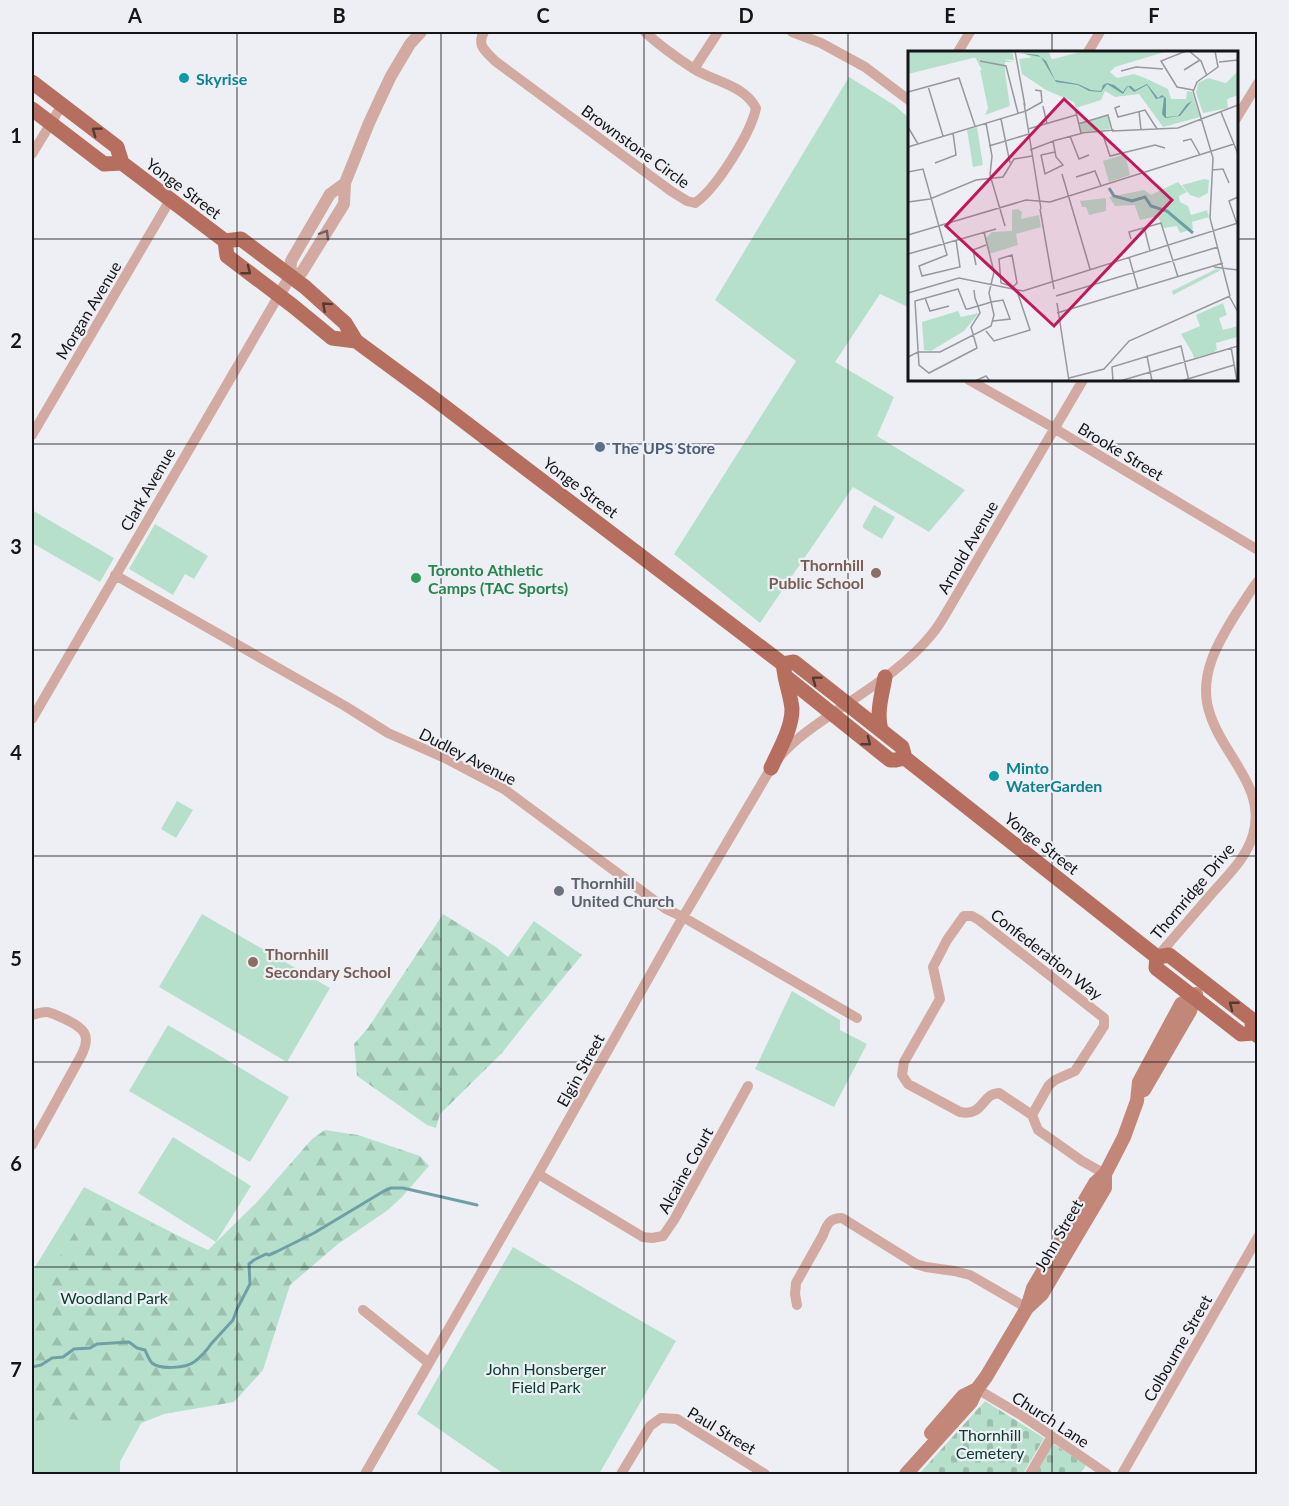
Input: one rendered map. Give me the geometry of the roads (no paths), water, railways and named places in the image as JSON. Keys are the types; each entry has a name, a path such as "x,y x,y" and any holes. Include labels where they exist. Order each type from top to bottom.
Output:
{"main road":[{"name":"Yonge Street","path":"32,82 117,147 122,163 170,200 225,241 241,239 305,287 345,323 356,341 446,407 784,670 832,714 890,760 905,759"},
{"name":"Yonge Street","path":"32,110 104,164 122,163"},
{"name":"Yonge Street","path":"225,241 227,256 332,338 356,341"},
{"name":"Yonge Street","path":"784,670 794,662 902,747 905,759 1157,957 1168,955 1251,1019 1256,1034 1241,1034 1156,968 1157,957"},
{"path":"771,768 789,728 792,711 784,670"},
{"path":"881,730 878,711 885,677"},
{"name":"John Street","path":"906,1474 971,1402 994,1365 1027,1308 1033,1288 1095,1183 1105,1174 1124,1137 1139,1096 1139,1082 1181,1004 1194,997 1204,982"},
{"name":"John Street","path":"895,1474 963,1396 977,1389"}],"street":[{"name":"Clark Avenue","path":"32,719 279,295 290,277 302,272 344,204 345,183 369,123 391,76 410,44 421,32"},
{"name":"Brownstone Circle","path":"484,32 481,38 482,46 495,61 663,185 687,201 695,203 703,197 729,162 751,126 756,108 751,99 739,90 694,69 645,32"},
{"path":"694,69 718,32"},
{"path":"792,32 821,43 865,67 908,100"},
{"path":"959,51 970,32"},
{"path":"1089,51 1100,32"},
{"path":"1238,116 1257,83"},
{"path":"32,154 62,105"},
{"name":"Morgan Avenue","path":"32,435 170,200"},
{"name":"Brooke Street","path":"971,381 1257,550"},
{"name":"Arnold Avenue","path":"847,704 906,660 932,634 1082,381"},
{"name":"Dudley Avenue","path":"115,575 345,706 388,733 447,759 504,789 666,909 858,1018"},
{"name":"Thornridge Drive","path":"1157,957 1242,859 1255,827 1256,809 1252,778 1218,733 1209,713 1206,680 1217,646 1257,581"},
{"name":"Elgin Street","path":"365,1474 683,917 771,768 789,746 812,727 847,704"},
{"name":"Confederation Way","path":"1032,1115 1048,1085 1075,1071 1104,1026 1104,1018 979,920 972,916 964,916 947,940 933,967 940,999 904,1062 902,1075 908,1084 968,1114 978,1110 990,1095 999,1093 1032,1115 1038,1130 1105,1174"},
{"path":"32,1015 47,1012 56,1015 79,1026 86,1036 86,1044 81,1056 32,1145"},
{"name":"Alcaine Court","path":"538,1174 643,1237 663,1236 748,1086"},
{"path":"797,1305 796,1283 830,1221 842,1218 916,1264 970,1275 1027,1308"},
{"name":"Colbourne Street","path":"1122,1474 1256,1245"},
{"path":"363,1310 429,1363"},
{"name":"Church Lane","path":"977,1389 1021,1415 1107,1474"},
{"name":"Paul Street","path":"621,1474 650,1426 661,1418 677,1419 765,1474"},
{"path":"1030,1474 1052,1436"}],"waterway":[{"path":"32,1367 41,1365 52,1358 63,1357 74,1349 90,1348 97,1344 129,1342 145,1350 151,1362 156,1365 161,1367 185,1366 201,1356 233,1320 250,1284 249,1264 254,1260 314,1233 391,1188 403,1188 477,1205"}],"place":[{"name":"Skyrise","path":"184,78"},
{"name":"The UPS Store","path":"600,447"},
{"name":"Thornhill Public School","path":"876,573"},
{"name":"Toronto Athletic Camps (TAC Sports)","path":"416,578"},
{"name":"Minto WaterGarden","path":"994,776"},
{"name":"Thornhill United Church","path":"559,891"},
{"name":"Thornhill Secondary School","path":"253,962"}],"park label":[{"name":"Woodland Park","path":"114,1297"},
{"name":"John Honsberger Field Park","path":"546,1377"},
{"name":"Thornhill Cemetery","path":"990,1443"}]}
